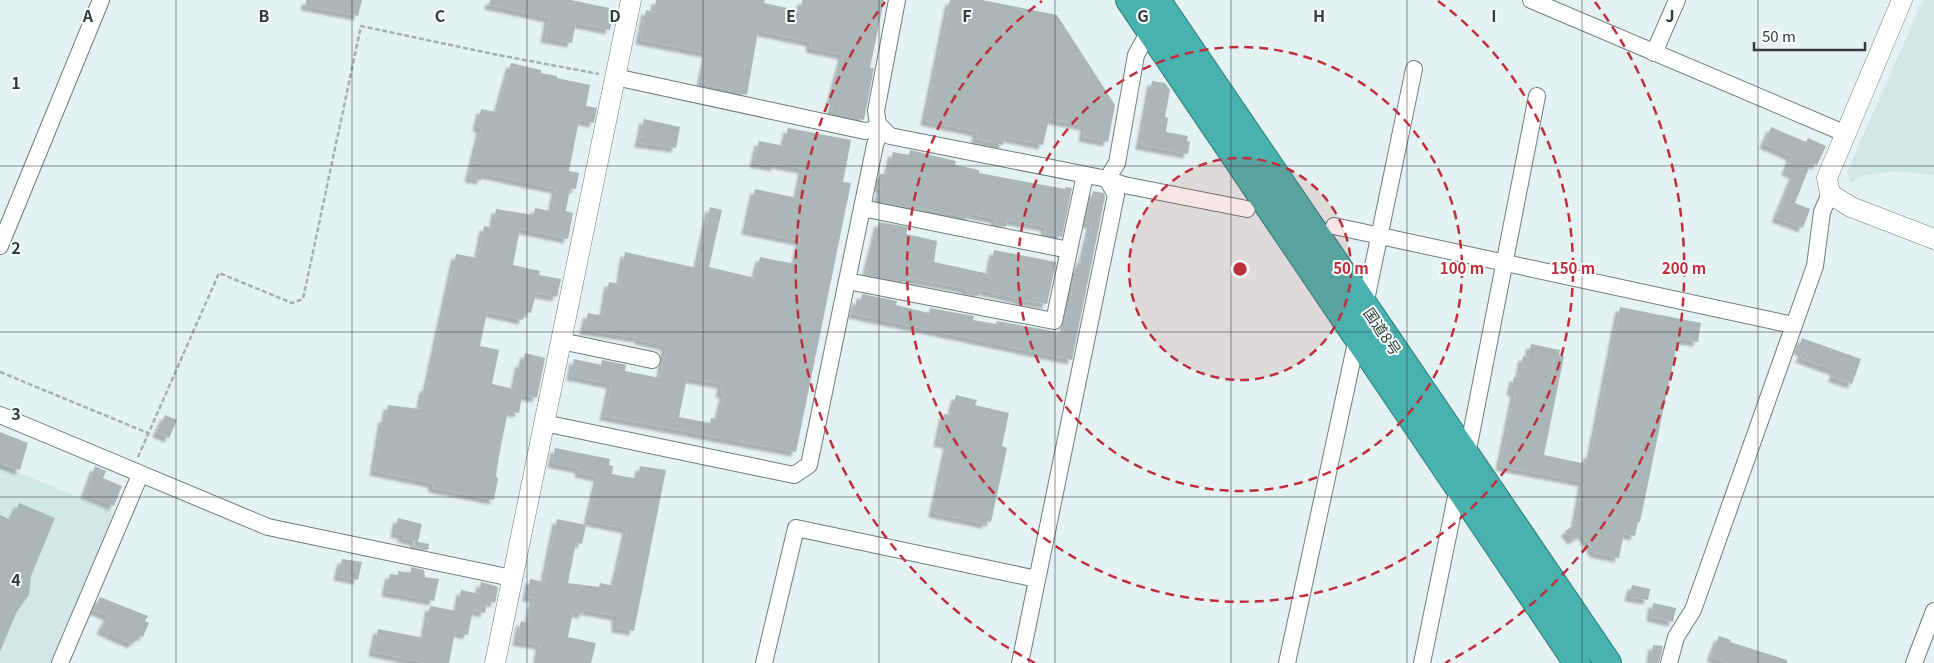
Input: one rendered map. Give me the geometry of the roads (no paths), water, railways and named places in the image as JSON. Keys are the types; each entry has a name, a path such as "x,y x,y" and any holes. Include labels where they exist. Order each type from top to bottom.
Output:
{"highway":[{"name":"国道8号","path":"1129,0 1577,663"},
{"name":"国道8号","path":"1157,0 1608,663"}],"street":[{"path":"0,246 101,0"},
{"path":"495,663 631,0"},
{"path":"897,0 876,110 878,124 890,136 1246,209"},
{"path":"1531,0 1844,133"},
{"path":"1654,52 1677,0"},
{"path":"1669,663 1676,637 1693,610 1816,266 1822,212 1830,194 1827,178 1844,133 1902,0"},
{"path":"1107,179 1117,163 1136,55 1150,31"},
{"path":"1365,304 1414,69"},
{"path":"615,77 864,131 882,128"},
{"path":"1467,455 1538,96"},
{"path":"544,423 794,475 809,465 875,144 882,128"},
{"path":"847,281 1054,321 1085,175"},
{"path":"1020,663 1116,195 1107,179"},
{"path":"1830,194 1851,208 1934,239"},
{"path":"862,208 1070,250"},
{"path":"1334,226 1794,325"},
{"path":"1287,663 1357,338"},
{"path":"561,341 652,360"},
{"path":"0,415 268,527 512,578"},
{"path":"60,663 136,473"},
{"path":"1422,663 1458,487"},
{"path":"764,663 796,528 1037,579"},
{"path":"1914,663 1934,611"}]}
